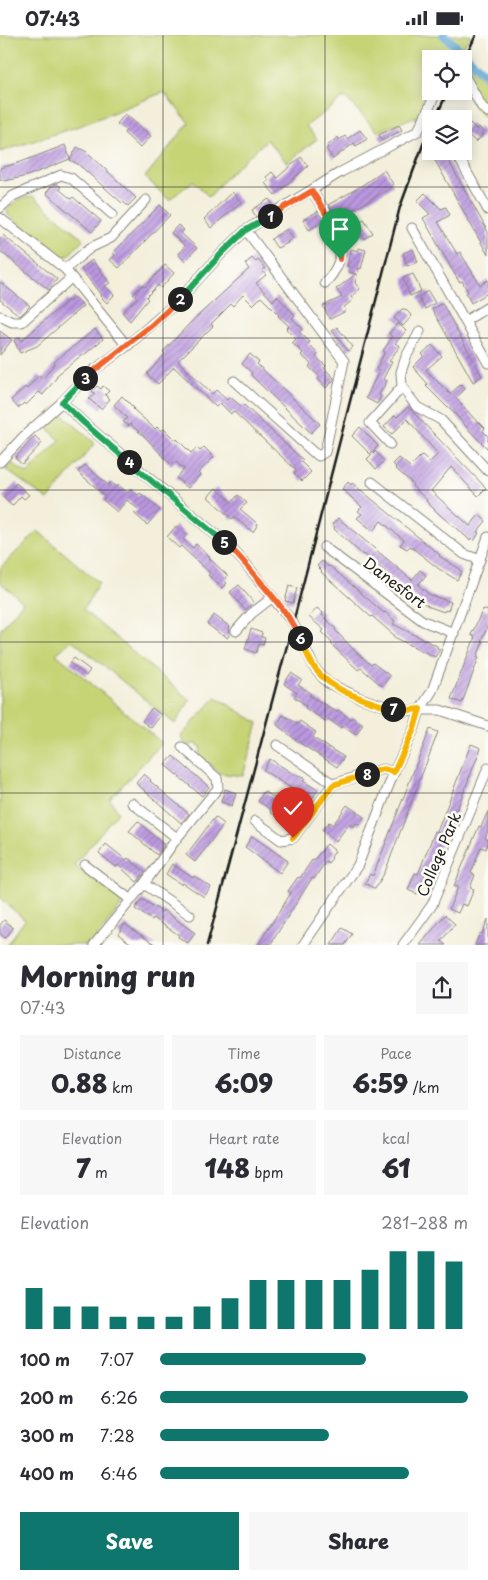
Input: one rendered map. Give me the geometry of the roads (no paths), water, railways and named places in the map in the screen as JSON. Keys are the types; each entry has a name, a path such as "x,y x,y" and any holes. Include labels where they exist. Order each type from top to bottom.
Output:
{"street":[{"path":"472,89 482,107 488,112"},
{"path":"0,462 25,435 62,402 90,373 127,346 177,302 246,230 341,172 418,131 433,100"},
{"path":"461,160 488,210"},
{"path":"0,208 13,196 61,175 71,178 112,214"},
{"path":"312,191 341,238 340,259 325,283"},
{"path":"65,269 90,248 111,238 146,201"},
{"path":"0,218 65,269 127,346"},
{"path":"412,227 488,363"},
{"path":"234,381 313,452 320,456 326,452 344,361 246,230"},
{"path":"0,316 12,323 22,322 71,278"},
{"path":"465,321 488,307"},
{"path":"420,331 406,357 401,372 402,387 417,407 441,420 488,471"},
{"path":"390,444 370,423 402,387"},
{"path":"62,402 84,423 229,546 293,623 315,669 328,683 360,698 400,711 440,710 488,726"},
{"path":"372,482 464,554 480,560"},
{"path":"304,945 358,865 394,772 414,729 420,709 432,691 488,537"},
{"name":"Danesfort","path":"324,547 423,621 454,633"},
{"path":"236,631 251,614 273,597"},
{"path":"277,745 333,785"},
{"path":"97,944 177,838 218,788 217,778 182,747"},
{"path":"255,821 282,840 293,838 333,785 383,769 394,772"},
{"name":"College Park","path":"403,945 432,905 488,769"},
{"path":"132,803 177,838"},
{"path":"85,865 131,900"},
{"path":"144,884 190,915"}],"waterway":[{"path":"444,35 488,77"}],"railway":[{"path":"469,50 476,35"},
{"path":"439,110 444,100"},
{"path":"207,945 293,623 400,207 422,147"}]}
